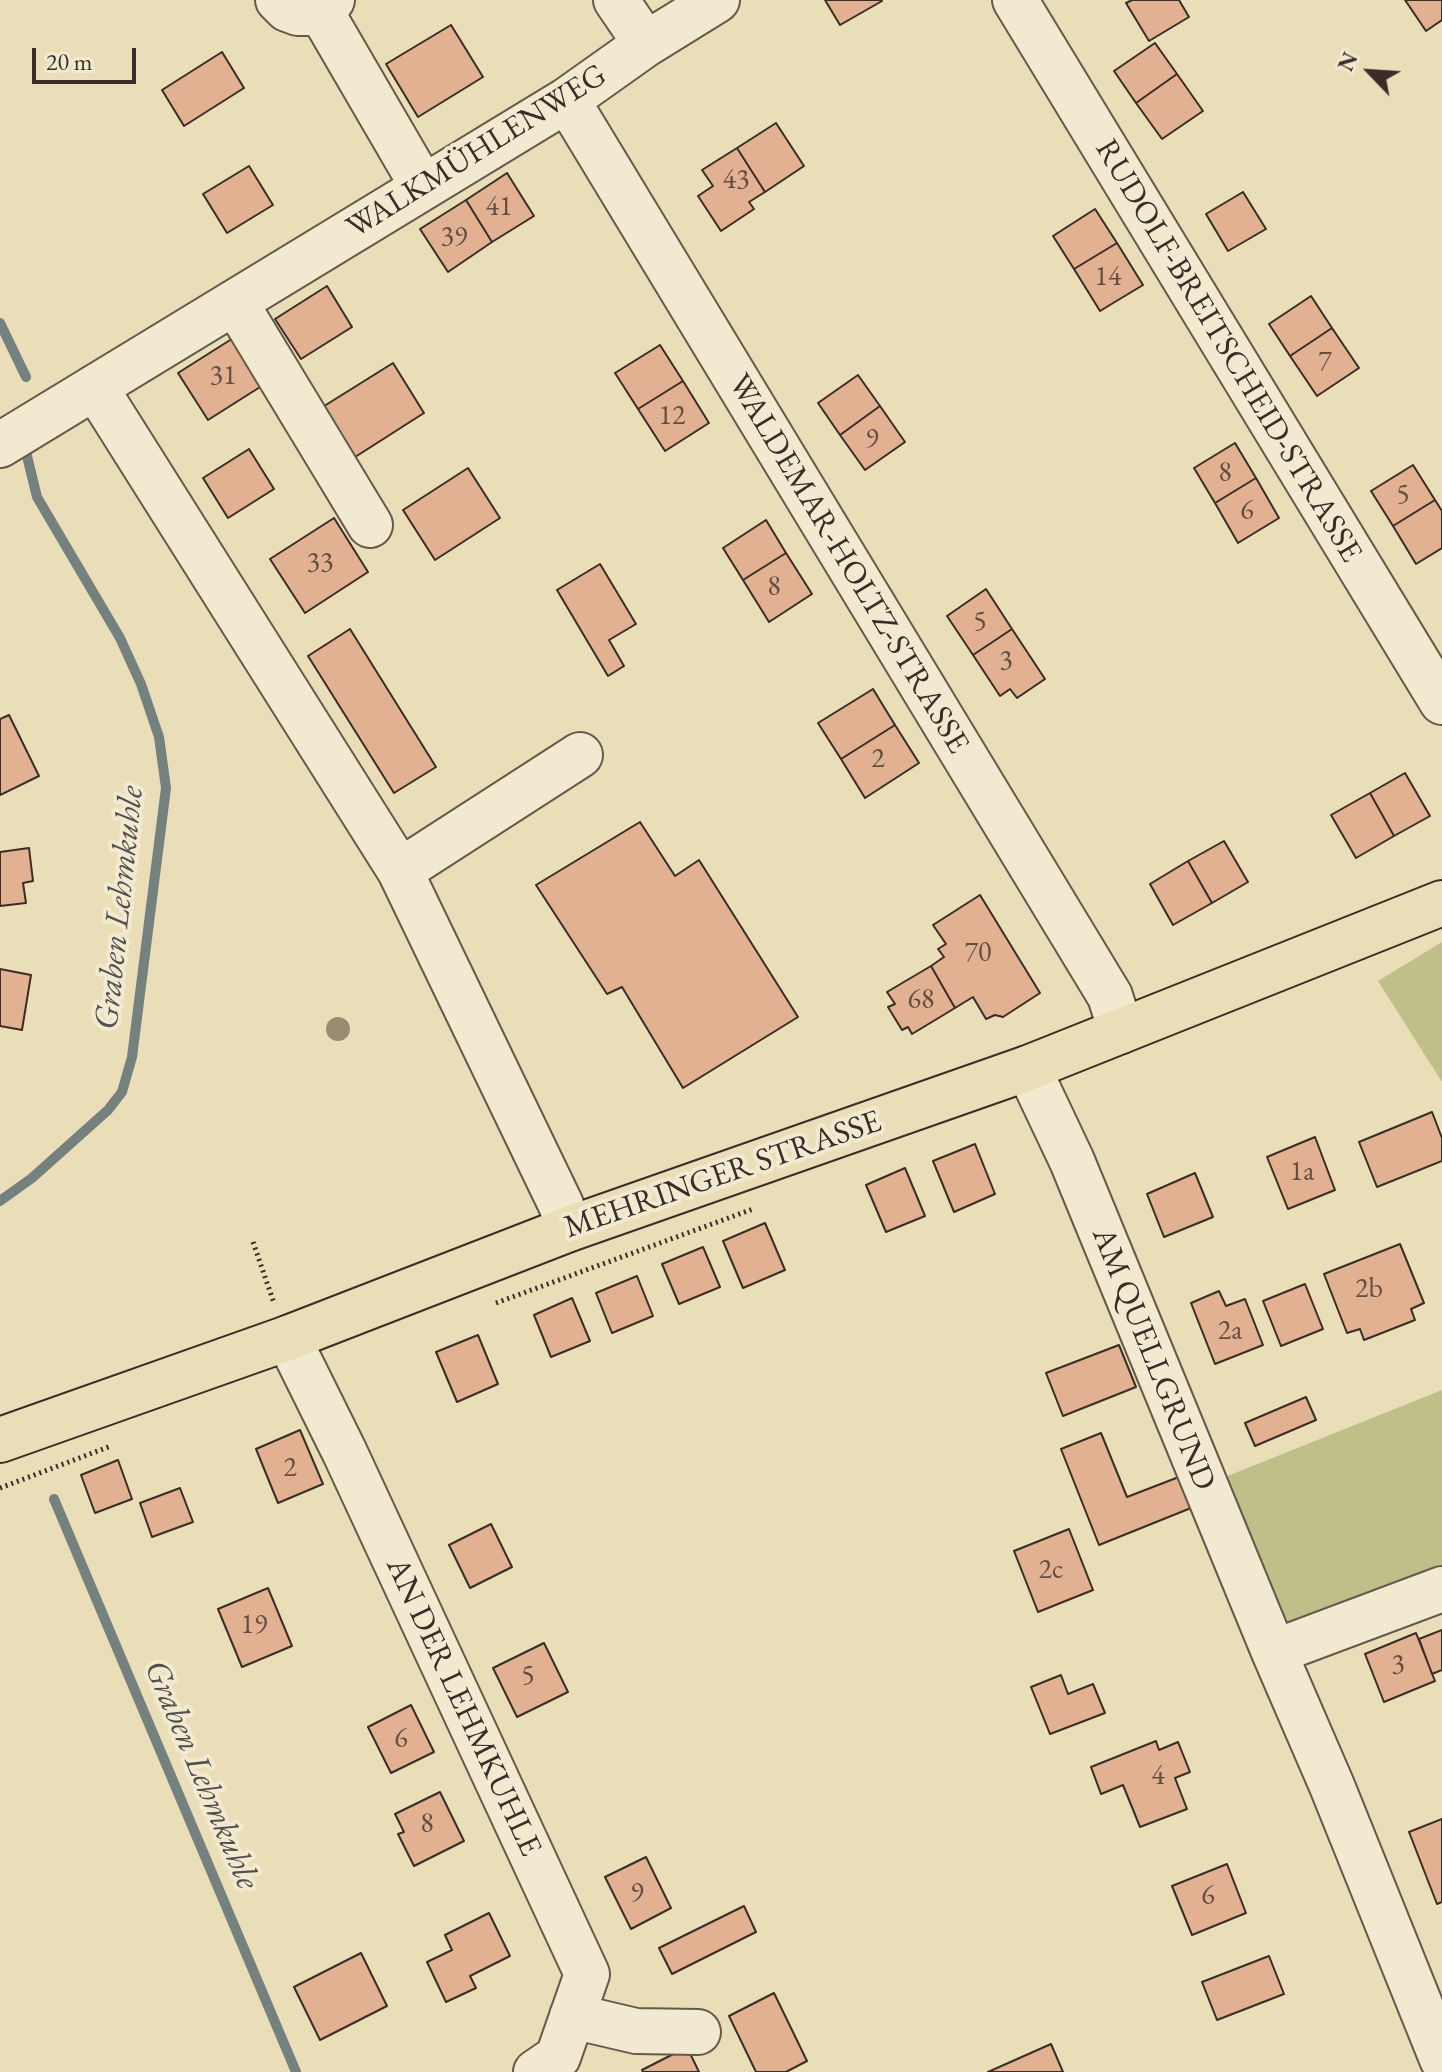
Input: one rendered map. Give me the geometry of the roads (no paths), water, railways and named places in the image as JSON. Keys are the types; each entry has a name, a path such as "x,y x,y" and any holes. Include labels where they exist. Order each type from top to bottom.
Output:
{"main road":[{"name":"MEHRINGER STRASSE","path":"0,1440 288,1338 569,1229 1028,1068 1442,903"}],"street":[{"path":"278,0 287,9 298,13 326,5 423,187"},
{"path":"616,0 646,44"},
{"name":"WALKMÜHLENWEG","path":"0,445 567,100 646,44 717,0"},
{"name":"RUDOLF-BREITSCHEID-STRASSE","path":"1015,0 1442,702"},
{"name":"WALDEMAR-HOLTZ-STRASSE","path":"567,100 1110,996 1121,1031"},
{"path":"235,302 370,525"},
{"path":"95,387 400,871 554,1191 569,1229"},
{"path":"400,871 580,755"},
{"name":"AM QUELLGRUND","path":"1028,1068 1072,1161 1442,2059"},
{"name":"AN DER LEHMKUHLE","path":"288,1338 352,1467 587,1974 558,2057 536,2072"},
{"path":"1274,1652 1442,1589"},
{"path":"572,2016 636,2031 698,2032"}],"waterway":[{"name":"Graben Lehmkuhle","path":"0,323 26,377"},
{"name":"Graben Lehmkuhle","path":"0,1201 32,1178 108,1110 122,1092 132,1057 166,788 159,737 141,684 120,638 37,497 26,452"},
{"name":"Graben Lehmkuhle","path":"54,1499 296,2072"}]}
